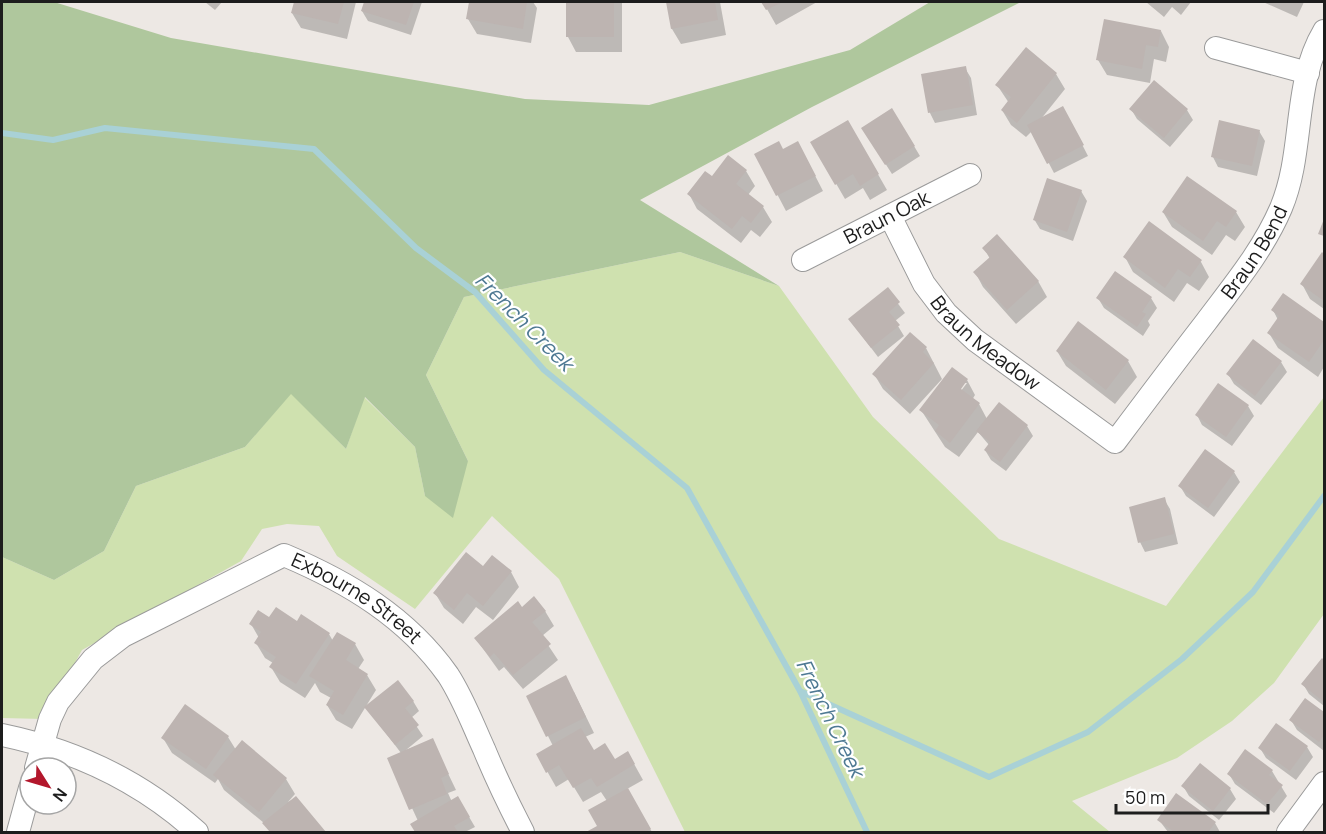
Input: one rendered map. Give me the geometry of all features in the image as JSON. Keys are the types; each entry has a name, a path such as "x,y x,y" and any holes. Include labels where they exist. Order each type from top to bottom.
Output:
{"street":[{"name":"Braun Bend","path":"1115,442 1243,273 1266,238 1282,206 1292,170 1308,73 1316,45 1324,31"},
{"path":"1216,48 1308,73"},
{"name":"Braun Oak","path":"803,260 970,175"},
{"name":"Braun Meadow","path":"890,216 924,284 946,313 975,340 1115,442"},
{"name":"Exbourne Street","path":"42,746 50,719 68,687 93,658 123,636 284,555 322,571 383,608 428,650 449,676 523,832"},
{"path":"2,735 80,758 123,778 159,801 197,832"},
{"path":"39,756 42,746"},
{"path":"1288,832 1324,783"},
{"path":"18,832 22,816"}],"green space":[{"path":"2,2 54,2 171,38 525,99 649,105 850,50 930,2 1021,2 812,107 640,200 779,286 680,252 464,297 426,375 468,461 453,518 425,496 415,447 365,397 346,449 291,394 245,447 136,486 104,551 54,580 2,557"},
{"path":"680,252 779,286 873,417 999,539 1166,606 1324,397 1324,614 1274,683 1232,721 1177,758 1072,801 1110,832 685,832 559,579 492,516 415,609 337,556 319,526 287,524 262,529 241,561 82,650 44,719 2,718 2,557 54,580 104,551 136,486 245,447 291,393 346,449 364,397 415,447 425,496 468,461 426,375 464,297"}],"building":[{"path":"294,2 344,2 338,24 291,13"},
{"path":"364,2 414,2 406,25 361,11"},
{"path":"469,2 527,2 523,29 466,19"},
{"path":"566,2 614,2 614,37 566,37"},
{"path":"666,2 715,2 718,20 671,29"},
{"path":"761,2 783,2 766,10"},
{"path":"1104,19 1161,30 1158,47 1146,45 1142,69 1096,60"},
{"path":"1026,47 1057,73 1017,123 1001,110 1011,97 995,85"},
{"path":"966,66 973,105 928,113 921,74"},
{"path":"1154,80 1188,109 1164,138 1129,109"},
{"path":"1063,106 1084,145 1047,164 1027,125"},
{"path":"892,108 915,146 885,165 861,128"},
{"path":"848,120 879,174 860,186 853,174 835,185 810,142"},
{"path":"1219,120 1260,130 1252,166 1211,157"},
{"path":"779,141 783,149 798,141 816,176 776,196 754,154"},
{"path":"728,155 747,170 736,184 764,206 751,223 742,216 732,229 687,194 705,171 712,176"},
{"path":"1187,176 1237,211 1226,227 1217,221 1203,241 1162,212"},
{"path":"1047,178 1082,190 1067,232 1033,220"},
{"path":"1324,219 1324,236 1318,234"},
{"path":"1149,221 1202,260 1190,277 1178,269 1165,288 1123,257"},
{"path":"997,234 1039,281 1007,310 973,272 990,257 982,248"},
{"path":"1322,252 1324,254 1324,301 1300,284"},
{"path":"1115,271 1152,297 1142,312 1146,314 1137,327 1096,298"},
{"path":"888,287 900,302 889,312 900,325 871,348 848,319"},
{"path":"1283,293 1324,322 1324,340 1309,362 1267,333 1279,316 1271,310"},
{"path":"1078,321 1129,360 1106,390 1056,351"},
{"path":"910,332 927,347 923,352 934,363 901,400 872,374"},
{"path":"1253,339 1282,361 1255,396 1226,374"},
{"path":"952,367 968,379 961,389 980,403 950,443 935,431 939,425 919,410"},
{"path":"1218,383 1249,405 1226,437 1195,415"},
{"path":"999,402 1028,425 1000,462 984,450 990,442 976,431"},
{"path":"1205,449 1235,471 1208,508 1178,486"},
{"path":"1165,497 1174,534 1138,543 1129,507"},
{"path":"466,552 483,566 492,555 512,571 483,606 467,593 454,610 433,593"},
{"path":"534,596 546,611 532,622 551,644 513,675 494,653 490,657 474,638 518,601 522,607"},
{"path":"276,607 297,621 301,614 330,633 296,684 269,667 276,657 254,643 261,632 249,624 258,610 269,617"},
{"path":"337,632 356,643 346,660 368,674 343,715 326,705 334,691 309,676"},
{"path":"1322,658 1324,660 1324,702 1301,684"},
{"path":"566,675 586,717 546,737 526,696"},
{"path":"398,680 414,701 405,708 419,725 395,745 364,707"},
{"path":"1305,698 1324,712 1324,735 1319,742 1289,720"},
{"path":"185,704 229,736 206,769 161,738"},
{"path":"1276,723 1308,746 1290,771 1258,748"},
{"path":"581,728 594,750 605,743 615,759 628,751 635,764 597,787 591,778 573,788 559,765 546,773 536,754"},
{"path":"433,738 449,774 441,778 447,794 409,810 387,758"},
{"path":"242,740 287,778 259,812 213,775"},
{"path":"1245,749 1273,770 1269,775 1283,785 1267,804 1227,774"},
{"path":"1200,763 1231,788 1213,811 1181,786"},
{"path":"628,788 651,829 644,832 586,832 597,826 588,810"},
{"path":"1176,793 1216,822 1208,832 1174,832 1157,820"},
{"path":"296,796 326,832 270,832 262,823"},
{"path":"458,796 470,817 454,826 458,832 415,832 410,824"}],"waterway":[{"name":"French Creek","path":"2,133 53,140 105,128 314,149 416,248 475,292 544,370 687,488 800,691 867,832"},
{"path":"800,691 989,777 1088,732 1182,659 1253,592 1324,496"}]}
